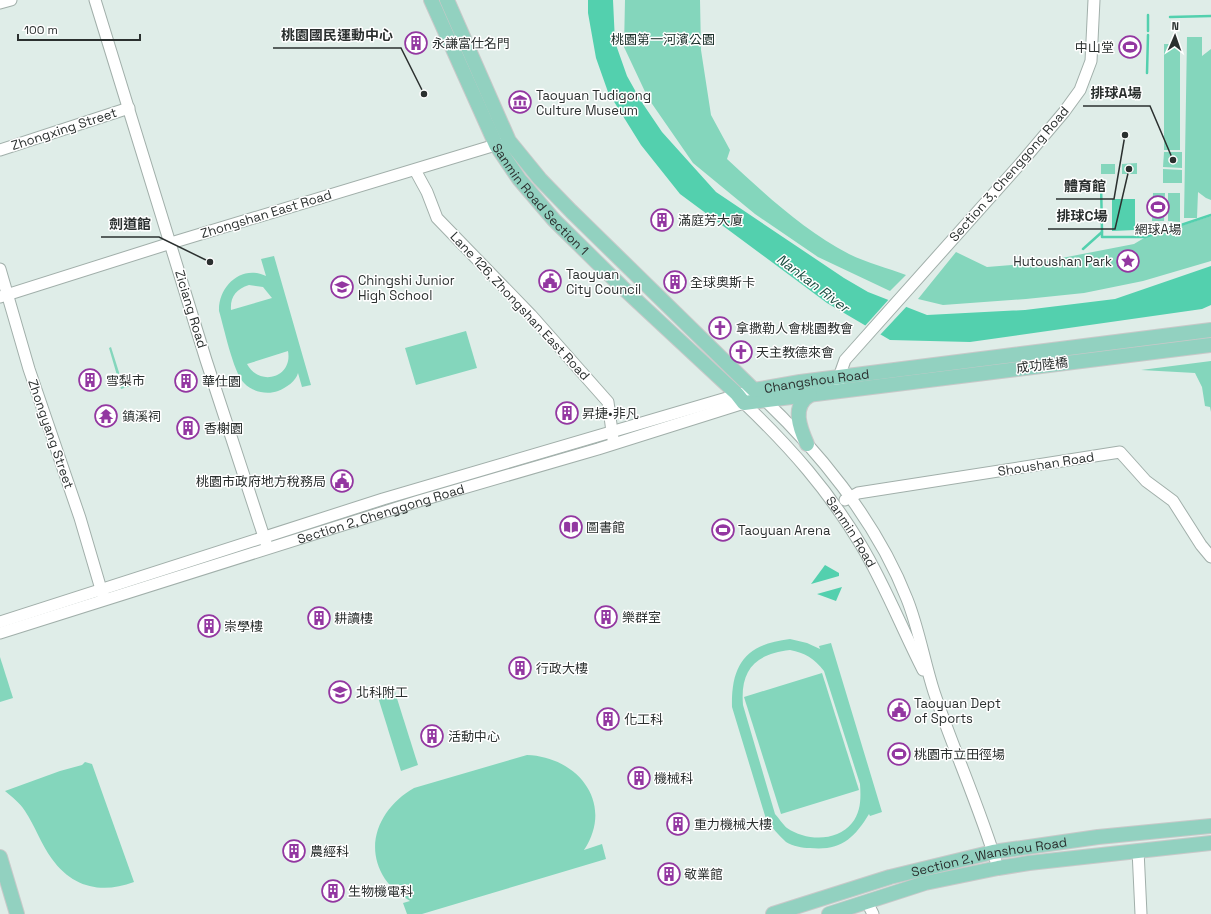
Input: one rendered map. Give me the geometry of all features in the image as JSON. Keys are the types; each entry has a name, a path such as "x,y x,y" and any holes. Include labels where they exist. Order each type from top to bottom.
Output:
{"main road":[{"name":"Sanmin Road Section 1","path":"431,0 502,143 535,200 622,287 741,398"},
{"name":"Sanmin Road Section 1","path":"447,0 490,100 502,143 540,179 570,212 759,395"},
{"path":"622,287 636,275"},
{"name":"成功陸橋","path":"879,372 1207,330"},
{"name":"成功陸橋","path":"878,387 1208,345"},
{"name":"Changshou Road","path":"759,395 838,377 879,372"},
{"name":"Changshou Road","path":"759,395 810,395 878,387"},
{"name":"Section 2, Chenggong Road","path":"741,398 759,395"},
{"path":"807,444 801,430 798,412 801,403 810,395"},
{"name":"Section 2, Wanshou Road","path":"773,914 890,877 993,852 1098,837 1211,826"},
{"name":"Section 2, Wanshou Road","path":"829,914 870,908 925,883 998,868 1138,850 1211,843"},
{"path":"1,865 17,914"}],"street":[{"path":"0,3 11,0"},
{"name":"Ziciang Road","path":"95,0 206,360 268,549"},
{"name":"Section 3, Chenggong Road","path":"838,377 845,360 1020,164 1064,112 1080,90 1091,61 1094,0"},
{"name":"Zhongxing Street","path":"0,150 129,108"},
{"name":"Zhongshan East Road","path":"4,296 171,243 502,143"},
{"name":"Lane 126, Zhongshan East Road","path":"415,170 427,192 437,218 531,315 608,402 613,444"},
{"name":"Zhongyang Street","path":"0,269 4,296 80,518 103,594"},
{"path":"838,377 840,392"},
{"name":"Sanmin Road","path":"759,395 807,444 850,497 878,541 907,597 916,620 934,690 998,868"},
{"name":"Section 2, Chenggong Road","path":"0,622 268,549 373,515 613,444 654,426 741,398"},
{"name":"Sanmin Road","path":"741,398 785,443 836,506 876,572 934,690"},
{"name":"Section 2, Chenggong Road","path":"0,633 103,594 264,537 370,503 612,433 654,426"},
{"name":"Shoushan Road","path":"836,506 858,493 1120,452 1146,481 1173,501 1201,545 1211,557"},
{"path":"370,503 373,515"},
{"path":"324,518 327,530"},
{"path":"1138,850 1141,914"}],"green space":[{"name":"桃園第一河濱公園","path":"625,0 700,0 701,50 711,115 730,150 727,159 785,211 816,234 849,254 906,275 890,291 818,257 755,214 693,163 648,98 624,47"},
{"path":"1187,37 1202,37 1202,56 1211,49 1211,200 1198,192 1197,218 1184,218"},
{"path":"1164,44 1180,44 1180,150 1164,150"},
{"path":"1164,152 1182,152 1182,168 1163,167"},
{"path":"1137,163 1137,174 1122,174 1122,164"},
{"path":"1101,164 1115,164 1115,174 1101,174"},
{"path":"1163,169 1182,170 1182,183 1163,183"},
{"name":"網球A場","path":"1153,193 1165,193 1164,221 1152,221"},
{"path":"1168,193 1180,193 1180,222 1168,221"},
{"name":"Hutoushan Park","path":"1211,216 1211,261 1143,281 1084,293 1026,299 943,305 918,299 956,252 987,267 1036,263 1134,244 1144,238"},
{"path":"274,256 311,385 302,387 298,373 293,381 281,390 269,393 255,391 244,383 236,369 219,311 220,302 222,294 227,286 240,275 257,273 266,276 261,259","holes":["249,285 263,287 272,298 231,310 233,297 237,291","288,351 288,360 285,368 274,376 267,377 259,375 252,371 247,364"]},
{"path":"466,331 477,368 416,385 405,348"},
{"path":"111,347 123,385 130,383 131,386 121,389 109,348"},
{"path":"1211,361 1211,412 1210,407 1205,406 1202,387 1195,373 1141,370"},
{"path":"790,639 807,643 820,649 819,646 831,643 882,812 870,816 869,814 852,837 838,845 821,848 804,848 792,845 786,842 775,831 766,819 732,707 732,692 734,679 738,668 744,659 752,651 775,642","holes":["790,650 813,659 824,671 860,784 860,805 855,819 846,829 838,834 821,838 803,835 787,828 775,814 743,705 744,682 747,673 752,666 767,655"]},
{"path":"0,657 13,698 0,702"},
{"path":"822,673 859,790 781,814 744,697"},
{"path":"394,689 418,765 401,771 377,694"},
{"path":"527,755 545,758 562,764 576,774 586,786 593,800 595,816 593,833 584,850 602,844 606,859 422,914 407,914 403,903 410,901 387,882 378,866 375,853 379,827 385,815 393,805 414,788"},
{"path":"85,762 92,764 134,882 111,888 100,888 89,886 69,877 60,869 48,853 23,808 5,791 60,771 82,765"}],"water":[{"name":"Nankan River","path":"588,0 613,0 615,42 627,76 641,101 662,132 716,192 844,278 868,292 927,315 1025,310 1115,299 1211,266 1211,305 1202,309 970,342 890,340 827,303 680,194 641,145 608,92 596,58 588,13"},
{"path":"1112,199 1135,199 1135,230 1112,231"},
{"path":"825,565 839,573 839,576 811,584"},
{"path":"842,587 836,601 817,594"}],"pier":[{"path":"890,298 908,305 879,336 864,327"}],"waterway":[{"path":"1148,15 1148,31"},
{"path":"1170,17 1211,16"},
{"path":"1147,73 1148,35"},
{"path":"1101,182 1102,232"},
{"path":"1083,249 1102,232 1102,237 1145,237 1211,215"},
{"path":"1145,227 1145,237"}],"place":[{"name":"永謙富仕名門","path":"416,43"},
{"name":"中山堂","path":"1130,47"},
{"name":"桃園國民運動中心","path":"424,94"},
{"name":"Taoyuan Tudigong Culture Museum","path":"520,102"},
{"name":"體育館","path":"1125,135"},
{"name":"排球A場","path":"1173,160"},
{"name":"排球C場","path":"1129,169"},
{"name":"網球A場","path":"1158,207"},
{"name":"滿庭芳大廈","path":"662,220"},
{"name":"Hutoushan Park","path":"1128,261"},
{"name":"劍道館","path":"210,262"},
{"name":"Taoyuan City Council","path":"550,281"},
{"name":"全球奧斯卡","path":"675,282"},
{"name":"Chingshi Junior High School","path":"342,287"},
{"name":"拿撒勒人會桃園教會","path":"720,328"},
{"name":"天主教德來會","path":"741,352"},
{"name":"雪梨市","path":"90,380"},
{"name":"華仕園","path":"186,381"},
{"name":"昇捷•非凡","path":"567,413"},
{"name":"鎮溪祠","path":"106,416"},
{"name":"香榭園","path":"188,428"},
{"name":"桃園市政府地方稅務局","path":"342,481"},
{"name":"圖書館","path":"571,527"},
{"name":"Taoyuan Arena","path":"723,530"},
{"name":"樂群室","path":"606,617"},
{"name":"耕讀樓","path":"319,618"},
{"name":"崇學樓","path":"209,626"},
{"name":"行政大樓","path":"520,668"},
{"name":"北科附工","path":"340,692"},
{"name":"Taoyuan Dept of Sports","path":"899,710"},
{"name":"化工科","path":"608,719"},
{"name":"活動中心","path":"432,736"},
{"name":"桃園市立田徑場","path":"899,754"},
{"name":"機械科","path":"639,778"},
{"name":"重力機械大樓","path":"678,824"},
{"name":"農經科","path":"294,851"},
{"name":"敬業館","path":"669,874"},
{"name":"生物機電科","path":"333,891"}]}
